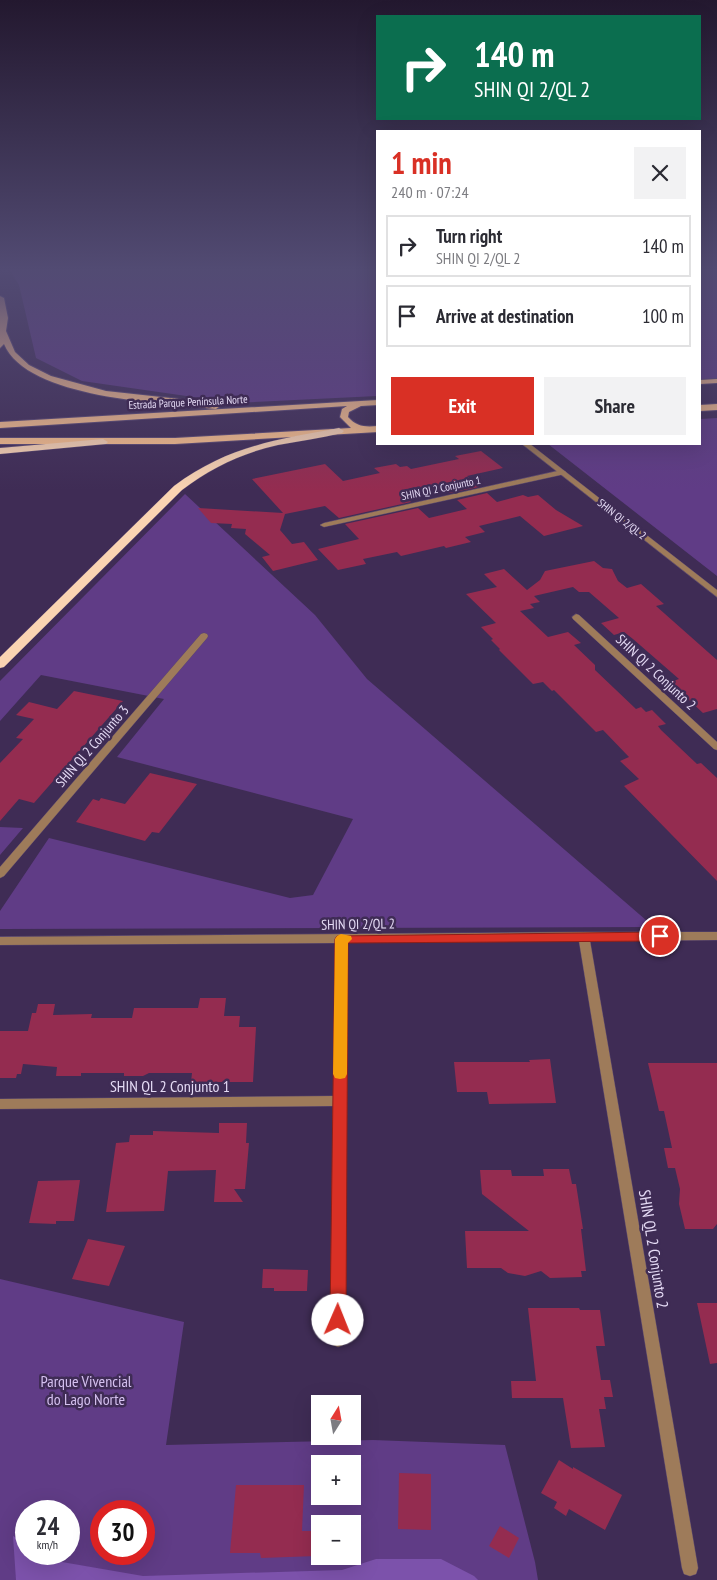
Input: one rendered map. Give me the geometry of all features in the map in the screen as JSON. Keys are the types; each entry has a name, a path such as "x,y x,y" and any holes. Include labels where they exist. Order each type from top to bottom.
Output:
{"highway":[{"path":"0,664 178,488 202,470 228,457 251,449 290,439 338,432"},
{"path":"0,452 103,442"}],"main road":[{"path":"8,343 12,353 35,372 58,382 100,391 249,410"},
{"path":"701,382 717,381"},
{"name":"Estrada Parque Península Norte","path":"0,425 376,402"},
{"path":"358,404 345,411 344,417 351,425 365,430"},
{"path":"701,408 717,407"},
{"path":"0,441 175,441 376,429"}],"street":[{"name":"SHIN QI 2/QL 2","path":"527,445 717,594"},
{"name":"SHIN QI 2 Conjunto 1","path":"324,525 562,472"},
{"name":"SHIN QI 2 Conjunto 2","path":"576,617 717,747"},
{"name":"SHIN QI 2 Conjunto 3","path":"0,874 204,636"},
{"name":"SHIN QL 2 Conjunto 2","path":"584,936 690,1568"},
{"name":"SHIN QI 2/QL 2","path":"0,941 717,936"},
{"path":"338,1340 341,939"},
{"name":"SHIN QL 2 Conjunto 1","path":"0,1104 340,1101"}],"green space":[{"path":"32,343 376,343 376,396 235,403 82,381 36,358"},
{"path":"701,343 717,343 717,379 701,380"},
{"path":"717,418 717,576 549,445 701,445 701,419"},
{"path":"185,494 315,615 367,679 654,927 0,929 0,911 49,838 290,898 313,895 353,819 117,757 164,699 41,675 0,721 0,681"},
{"path":"0,827 23,828 0,855"},
{"name":"Parque Vivencial do Lago Norte","path":"0,1279 184,1322 166,1445 311,1441 311,1445 361,1445 361,1440 373,1440 505,1445 538,1580 0,1580"}],"shaded area":[{"path":"13,1536 15,1537 15,1565 79,1565 143,1576 342,1570 376,1559 441,1559 474,1576 478,1580 16,1580"}],"building":[{"path":"481,451 503,468 467,476 479,487 449,493 443,487 403,495 411,502 339,518 325,506 285,514 280,530 292,544 304,542 318,560 273,571 262,557 270,555 245,534 246,529 231,528 232,524 211,523 198,508 283,513 252,479 325,464 343,481 380,473 374,468 396,464 400,467 407,466 411,469 459,459 455,456"},
{"path":"487,493 497,502 523,495 528,497 538,495 556,510 583,526 544,536 520,516 479,526 485,532 465,537 471,542 401,556 397,552 363,559 366,564 338,570 318,549 359,539 345,524 418,508 429,518 467,509 457,500"},
{"path":"594,561 603,568 612,569 618,581 627,588 641,584 664,604 656,606 717,660 717,709 703,713 670,682 679,679 624,632 614,635 601,623 619,618 589,592 579,592 573,587 534,596 540,602 530,604 534,608 520,611 548,637 568,632 581,643 574,645 595,665 595,670 636,709 641,707 646,712 652,710 666,724 658,726 661,730 697,764 701,763 717,778 717,881 624,786 639,779 620,761 629,757 603,730 596,732 554,690 552,691 543,682 533,684 499,650 491,640 493,639 481,627 496,623 466,594 497,587 484,574 504,569 527,590 540,580 545,571"},
{"path":"74,691 123,701 34,803 19,799 0,821 0,763 23,739 16,738 34,719 16,715 29,702 57,709"},
{"path":"150,773 197,784 159,833 152,832 145,841 76,822 93,799 99,801 101,798 125,804"},
{"path":"200,998 226,998 224,1016 240,1016 239,1027 256,1027 253,1082 191,1082 192,1073 149,1073 143,1076 124,1076 124,1073 81,1073 81,1076 56,1076 57,1067 23,1064 21,1074 17,1074 16,1078 0,1078 0,1031 28,1031 32,1013 36,1013 38,1004 55,1004 53,1015 92,1014 91,1018 132,1018 134,1008 198,1008"},
{"path":"550,1059 556,1103 489,1104 487,1092 457,1092 454,1062 530,1062 529,1060"},
{"path":"648,1063 717,1063 717,1224 713,1229 685,1229 679,1204 680,1189 675,1168 668,1168 664,1148 672,1148 664,1111 659,1111"},
{"path":"219,1123 247,1123 246,1143 249,1143 245,1189 234,1189 243,1202 214,1202 216,1170 168,1171 164,1211 106,1212 116,1143 129,1142 130,1135 153,1135 153,1131 219,1133"},
{"path":"543,1169 569,1169 572,1184 576,1184 583,1229 581,1229 586,1271 581,1271 582,1277 550,1278 541,1271 525,1276 508,1273 501,1268 467,1268 465,1231 529,1231 482,1194 480,1170 511,1170 512,1176 544,1176"},
{"path":"80,1180 74,1221 56,1221 56,1224 29,1223 38,1181"},
{"path":"88,1239 125,1246 109,1286 72,1279"},
{"path":"263,1269 308,1270 307,1291 274,1291 274,1288 262,1288"},
{"path":"697,1303 717,1303 717,1363 710,1364"},
{"path":"528,1308 600,1310 605,1346 596,1346 601,1380 610,1380 613,1397 604,1397 606,1409 599,1409 605,1447 571,1448 563,1398 512,1398 511,1381 536,1381"},
{"path":"559,1460 622,1495 605,1530 569,1509 566,1516 554,1508 557,1502 541,1493"},
{"path":"399,1473 431,1474 431,1530 398,1529"},
{"path":"236,1485 304,1485 302,1531 311,1531 311,1556 261,1558 260,1553 230,1553"},
{"path":"500,1526 519,1538 509,1558 489,1546"}],"slow traffic":[{"path":"340,1074 341,939 346,939"}],"route":[{"path":"338,1320 341,939 660,936"}]}
